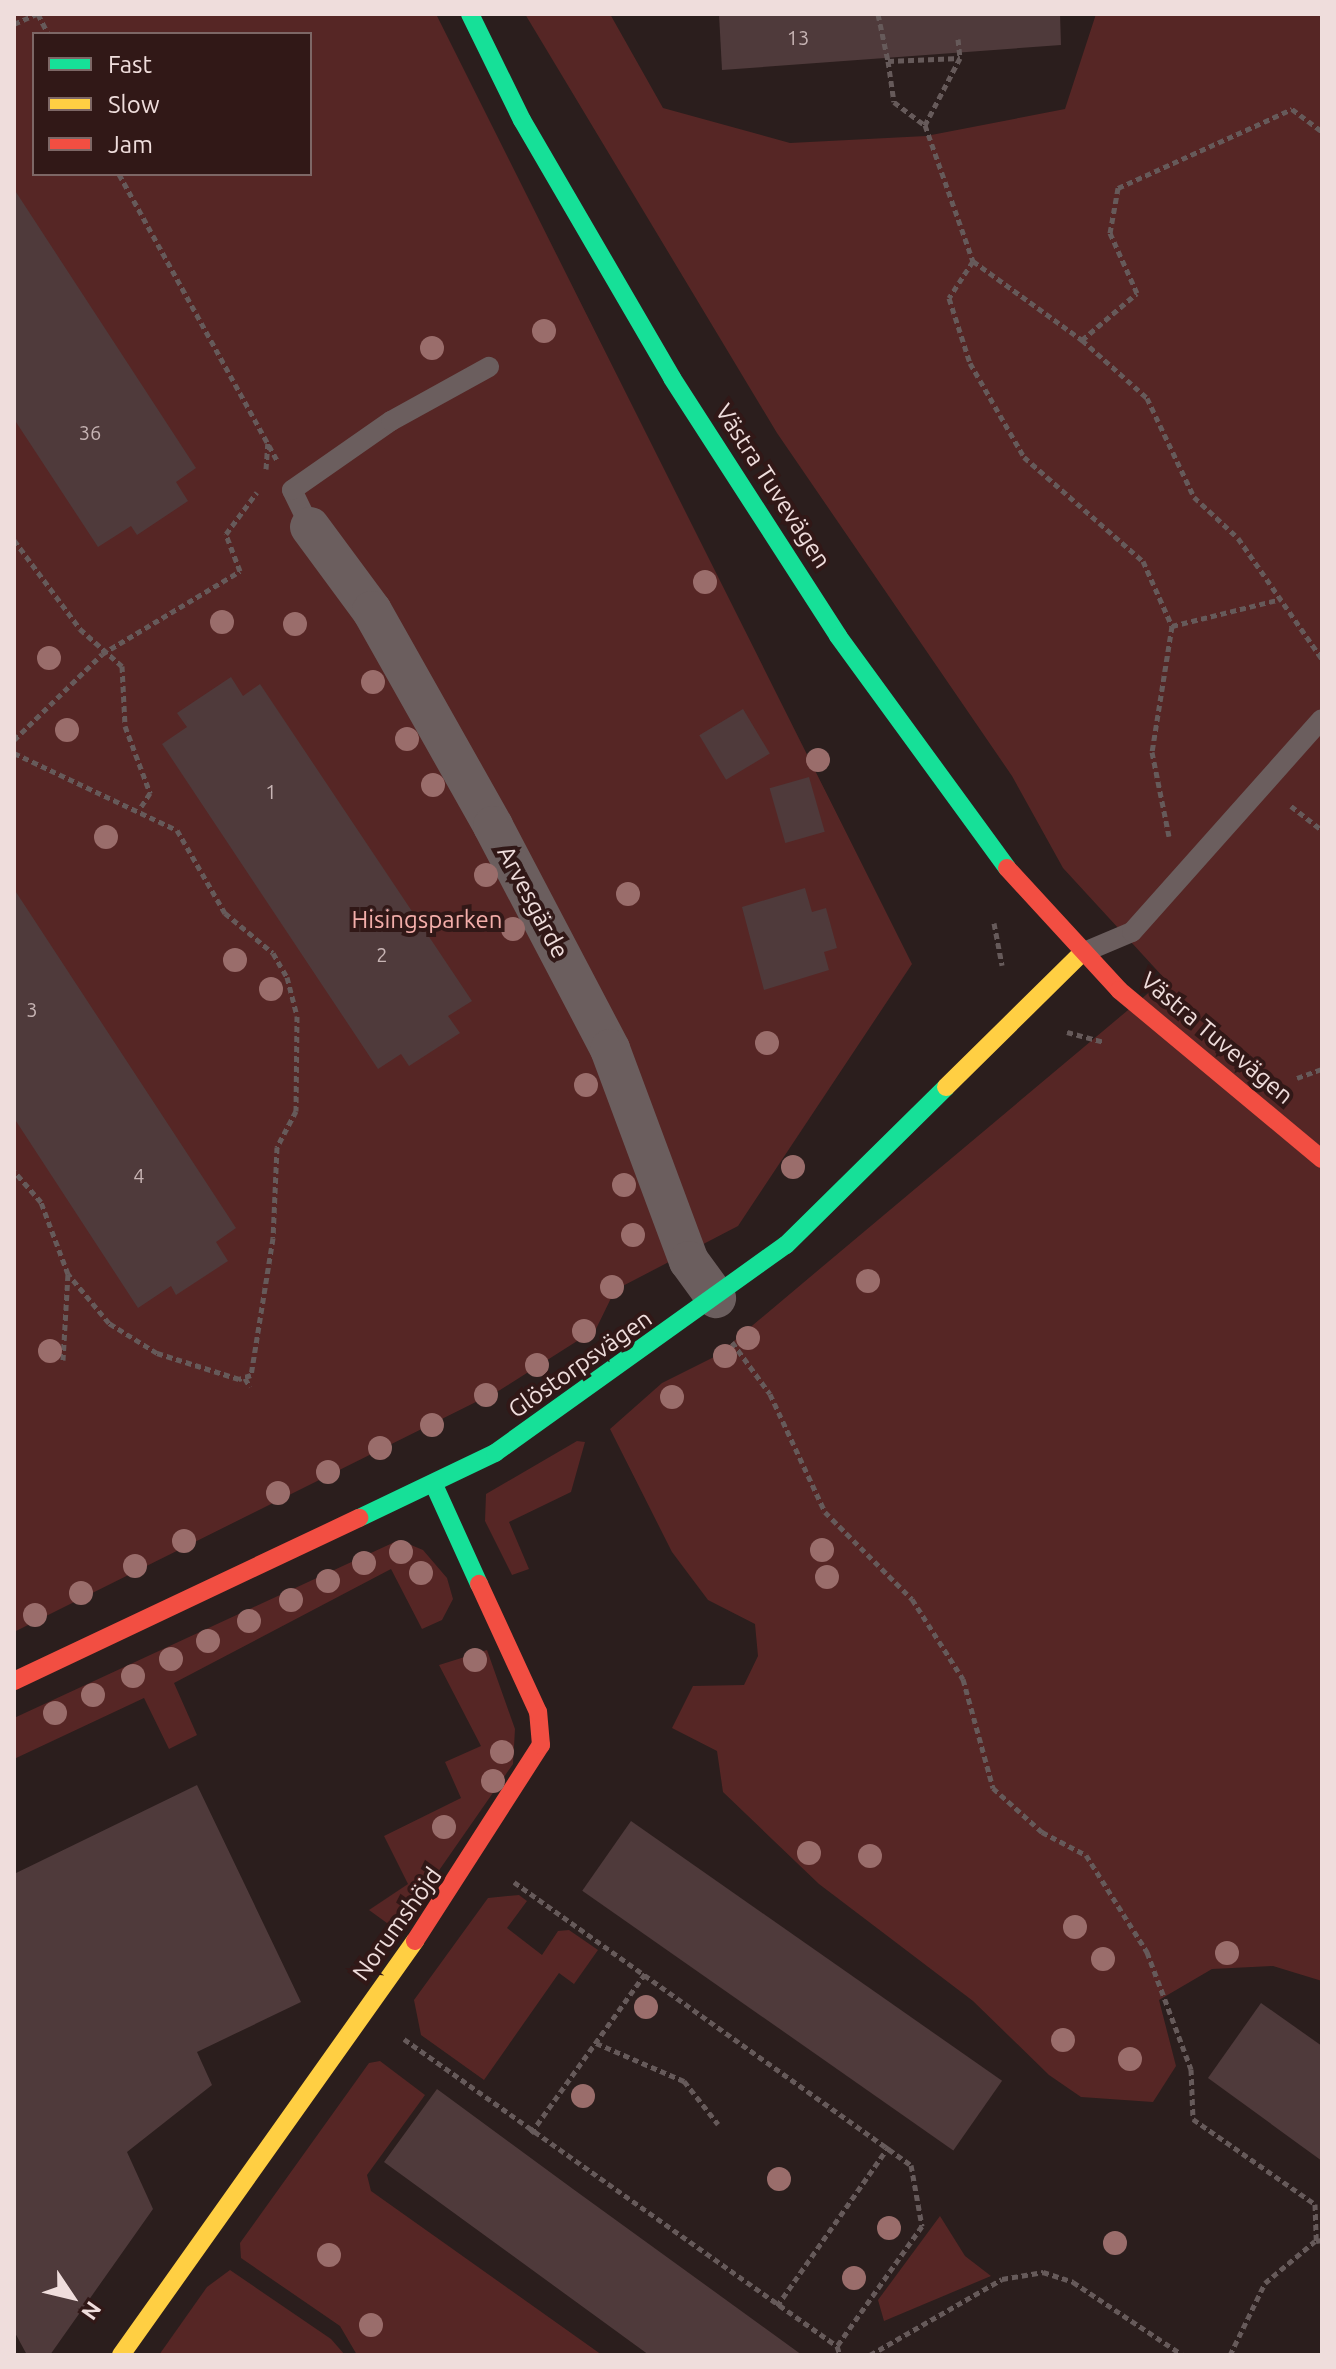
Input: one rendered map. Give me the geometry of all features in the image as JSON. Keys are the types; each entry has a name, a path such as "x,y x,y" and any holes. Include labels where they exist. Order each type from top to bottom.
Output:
{"street":[{"name":"Västra Tuvevägen","path":"470,14 522,120 672,378 830,623 1001,861 1082,953 1322,1159"},
{"name":"Arvesgärde","path":"310,527 372,611 493,826 610,1049 689,1261 720,1314"},
{"name":"Glöstorpsvägen","path":"14,1681 435,1487 720,1314 1082,953"},
{"name":"Norumshöjd","path":"121,2355 472,1861 527,1779 541,1745 538,1712 435,1487"}],"lane":[{"path":"310,527 292,490 391,421 489,367"},
{"path":"1082,953 1132,932 1322,719"}],"path":[{"path":"14,24 37,14 47,32"},
{"path":"878,14 894,102 925,125 973,261 1082,340 1147,398 1194,497 1238,538 1322,659"},
{"path":"925,125 960,58 958,39"},
{"path":"888,61 960,58"},
{"path":"1082,340 1137,293 1110,233 1118,188 1292,109 1322,132"},
{"path":"120,176 292,490"},
{"path":"973,261 949,298 970,363 1024,457 1143,561 1172,626 1152,752 1168,817 1170,891"},
{"path":"14,740 102,654 240,571 225,548 226,534 267,476 268,443"},
{"path":"14,540 102,654 122,666 125,726 150,793 141,807"},
{"path":"1172,626 1281,599"},
{"path":"14,753 141,807 177,830 225,913 273,953 297,1016 296,1111 277,1147 265,1304 257,1359 245,1378"},
{"path":"14,1171 41,1202 68,1274 132,1341 245,1378 250,1387"},
{"path":"63,1360 68,1274"},
{"path":"720,1314 770,1394 825,1512 912,1599 963,1679 993,1788 1042,1832 1086,1855 1147,1952 1191,2069 1193,2119 1315,2204 1319,2240 1265,2283 1230,2355"},
{"path":"472,1861 526,1888 647,1971 911,2165 922,2226 837,2346"},
{"path":"531,2133 647,1971"},
{"path":"364,2011 531,2133 837,2346 840,2355"},
{"path":"596,2043 684,2081 718,2124"},
{"path":"777,2306 889,2146"},
{"path":"870,2355 1002,2279 1043,2272 1073,2282 1183,2355"}],"green space":[{"name":"Hisingsparken","path":"14,14 436,14 912,964 738,1226 615,1290 596,1329 500,1390 14,1632"},
{"path":"525,14 610,14 663,108 790,143 926,136 1065,109 1096,14 1322,14 1322,1981 1273,1966 1212,1969 1159,2000 1176,2066 1153,2102 1081,2097 1049,2075 973,2001 819,1884 723,1792 717,1751 672,1728 693,1686 744,1685 758,1656 755,1624 708,1600 672,1552 610,1429 662,1383 716,1356 1165,979 1063,868 1012,776 777,433"},
{"path":"577,1441 585,1442 571,1492 509,1522 529,1569 512,1575 485,1521 486,1494"},
{"path":"399,1540 423,1550 447,1578 453,1599 442,1620 422,1629 391,1569 174,1683 197,1735 169,1749 144,1698 14,1759 14,1718"},
{"path":"487,1650 515,1729 513,1764 408,1915 391,1926 369,1910 408,1884 384,1836 461,1798 445,1762 481,1746 439,1665"},
{"path":"519,1895 527,1901 507,1928 542,1955 558,1931 569,1930 598,1950 574,1984 559,1973 484,2080 421,2035 414,2000 488,1898"},
{"path":"380,2061 425,2095 367,2175 371,2191 602,2355 357,2355 340,2326 241,2258 240,2243 369,2063"},
{"path":"940,2216 965,2256 991,2276 884,2321 878,2300"},
{"path":"230,2270 331,2339 345,2355 159,2355 207,2287"}],"building":[{"path":"719,14 1060,14 1061,45 722,70"},
{"path":"14,189 196,468 176,482 188,501 137,535 131,526 98,547 14,419"},
{"path":"231,677 243,696 260,684 472,1001 448,1016 460,1033 409,1066 401,1054 378,1069 162,744 187,727 177,713"},
{"path":"743,709 770,754 726,780 699,735"},
{"path":"809,777 825,832 785,843 770,788"},
{"path":"805,888 812,912 826,908 837,948 824,952 829,970 764,990 742,907"},
{"path":"14,889 236,1228 216,1242 228,1261 176,1295 171,1286 138,1308 14,1118"},
{"path":"197,1785 301,2002 197,2052 212,2085 127,2152 153,2209 50,2355 27,2355 14,2331 14,1874"},
{"path":"631,1821 1002,2081 953,2150 582,1891"},
{"path":"1261,2003 1322,2046 1322,2161 1208,2078"},
{"path":"437,2089 802,2355 649,2355 384,2162"}],"traffic: fast":[{"path":"470,14 522,120 672,378 838,636 1007,868"},
{"path":"359,1518 495,1453 786,1245 946,1087"},
{"path":"435,1487 479,1584"}],"traffic: slow":[{"path":"946,1087 1082,953"},
{"path":"121,2355 415,1941"}],"traffic: jam":[{"path":"1007,868 1119,990 1322,1159"},
{"path":"14,1681 359,1518"},
{"path":"415,1941 541,1745 538,1712 479,1584"}]}
